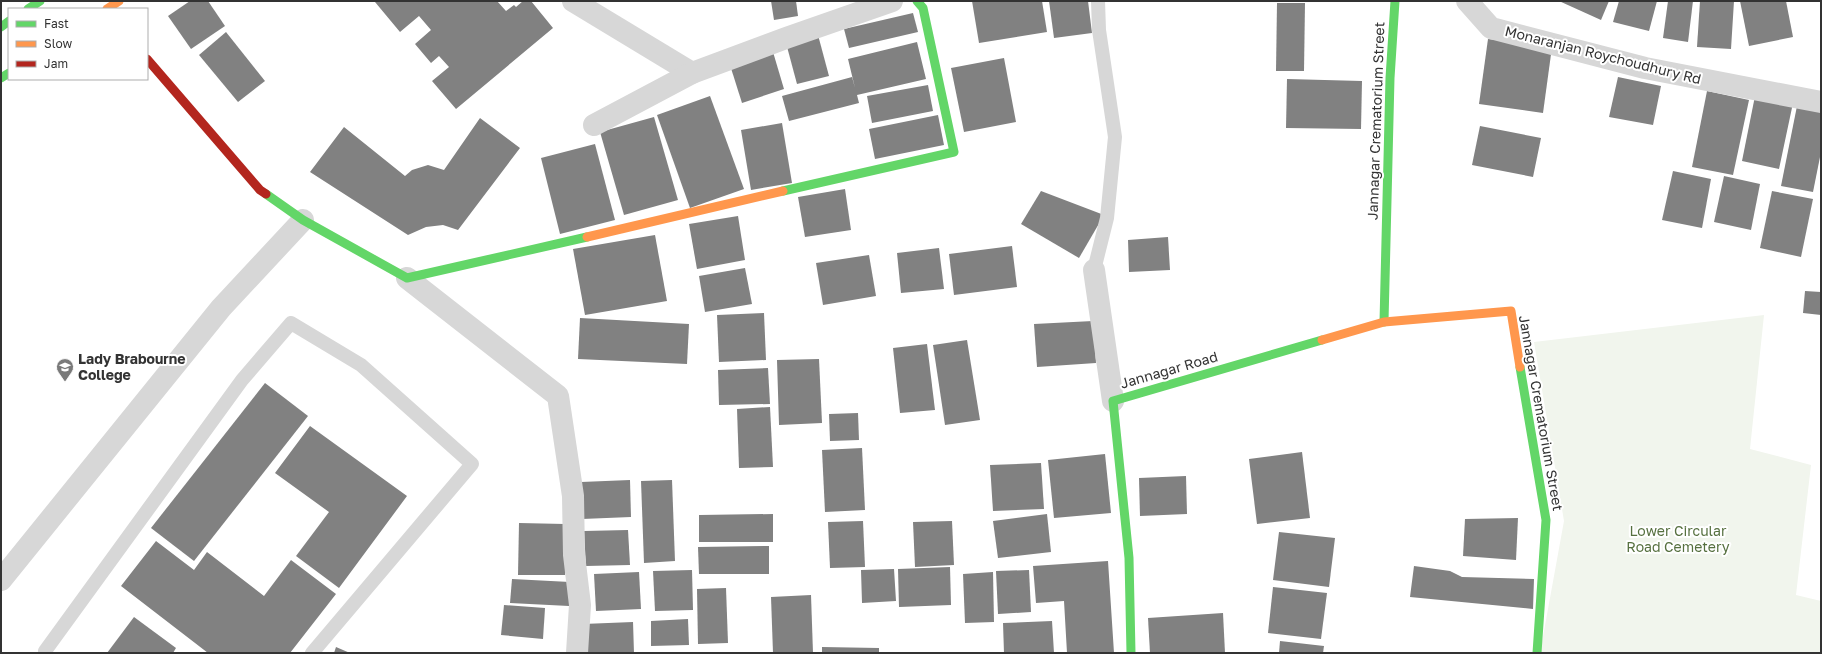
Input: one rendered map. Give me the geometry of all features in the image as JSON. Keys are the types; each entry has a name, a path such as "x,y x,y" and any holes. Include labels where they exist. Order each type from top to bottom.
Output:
{"street":[{"path":"30,8 40,1"},
{"path":"573,1 692,73"},
{"path":"594,125 692,73 892,1"},
{"path":"407,278 954,152 923,8 917,1"},
{"name":"Jannagar Crematorium Street","path":"1396,1 1390,78 1384,322 1511,311 1546,520 1537,653"},
{"name":"Monaranjan Roychoudhury Rd","path":"1467,1 1491,28 1645,68 1821,102"},
{"path":"148,61 260,190 303,220 407,278 558,396 573,496 574,555 580,605 577,653"},
{"path":"1,580 221,308 303,220"},
{"path":"1094,270 1113,401"},
{"name":"Jannagar Road","path":"1131,653 1129,558 1113,401 1384,322"}],"lane":[{"path":"1094,270 1107,218 1114,137 1099,30 1098,1"},
{"path":"46,653 45,651 242,380 291,323 361,365 472,464 312,653"}],"green space":[{"name":"Lower Circular Road Cemetery","path":"1764,315 1750,449 1811,465 1796,595 1821,601 1821,653 1540,653 1564,521 1534,342"}],"building":[{"path":"190,1 208,1 225,26 191,49 168,16"},
{"path":"497,1 506,11 514,5 516,7 523,1 531,1 553,28 456,109 432,81 449,67 439,56 431,63 415,44 431,30 419,16 400,32 375,2"},
{"path":"771,1 796,1 798,16 774,20"},
{"path":"972,1 1042,1 1047,32 979,43"},
{"path":"1049,1 1088,1 1092,33 1054,38"},
{"path":"1559,1 1609,1 1601,20"},
{"path":"1619,1 1657,1 1649,31 1613,22"},
{"path":"1668,1 1693,1 1688,42 1663,38"},
{"path":"1700,1 1734,1 1731,49 1697,47"},
{"path":"1740,1 1786,1 1793,37 1749,46"},
{"path":"1277,3 1305,3 1304,71 1276,71"},
{"path":"913,13 918,32 849,48 844,29"},
{"path":"226,32 265,81 238,102 199,55"},
{"path":"818,35 829,76 797,84 786,43"},
{"path":"1488,39 1552,47 1543,113 1479,104"},
{"path":"917,42 926,79 857,95 859,103 789,121 782,96 852,77 855,88 848,59"},
{"path":"773,52 784,89 742,103 730,65"},
{"path":"1004,58 1016,122 964,132 951,68"},
{"path":"1618,77 1661,86 1653,125 1609,117"},
{"path":"1287,79 1362,81 1361,129 1286,128"},
{"path":"928,85 933,111 872,123 867,96"},
{"path":"1707,91 1749,100 1733,175 1692,167"},
{"path":"710,96 744,189 690,208 657,115"},
{"path":"1755,96 1793,103 1779,169 1742,161"},
{"path":"1797,106 1821,111 1821,152 1813,192 1781,186"},
{"path":"938,115 944,145 875,159 869,129"},
{"path":"654,117 678,200 624,215 600,132"},
{"path":"480,118 520,148 458,230 443,225 426,227 408,235 310,172 344,127 405,176 412,170 428,165 444,170"},
{"path":"782,123 792,183 751,190 741,130"},
{"path":"1480,126 1541,138 1533,177 1472,165"},
{"path":"595,144 615,220 560,234 541,158"},
{"path":"1673,171 1711,179 1702,228 1662,220"},
{"path":"1724,176 1760,184 1751,230 1714,222"},
{"path":"845,189 851,230 805,237 798,197"},
{"path":"1041,191 1104,215 1079,258 1021,224"},
{"path":"1772,191 1813,199 1801,257 1760,248"},
{"path":"738,216 745,260 697,269 689,224"},
{"path":"655,235 667,301 585,315 573,249"},
{"path":"1168,237 1170,270 1129,272 1128,240"},
{"path":"1012,246 1017,287 954,295 949,254"},
{"path":"939,248 944,289 901,293 897,253"},
{"path":"869,255 876,296 823,305 816,263"},
{"path":"745,268 752,304 705,312 699,276"},
{"path":"1805,291 1821,292 1821,315 1803,313"},
{"path":"764,313 766,360 719,362 717,315"},
{"path":"580,318 689,324 687,364 578,359"},
{"path":"1093,321 1096,363 1037,367 1034,324"},
{"path":"967,340 980,420 945,425 933,345"},
{"path":"927,344 935,410 900,413 893,348"},
{"path":"819,359 822,423 779,425 777,360"},
{"path":"768,368 770,404 719,405 718,370"},
{"path":"265,383 308,416 194,561 151,528"},
{"path":"770,407 773,467 739,468 737,409"},
{"path":"858,413 859,440 830,441 829,414"},
{"path":"310,426 407,496 339,588 296,556 329,512 275,473"},
{"path":"862,448 865,510 825,512 822,450"},
{"path":"1302,452 1310,518 1257,524 1249,459"},
{"path":"1105,454 1111,513 1054,518 1048,460"},
{"path":"1041,463 1044,509 993,511 990,465"},
{"path":"1186,476 1187,514 1140,516 1139,478"},
{"path":"630,480 631,517 582,519 581,482"},
{"path":"672,480 675,561 644,563 641,481"},
{"path":"773,514 773,542 699,542 699,515"},
{"path":"1047,514 1051,552 998,558 993,521"},
{"path":"1518,518 1516,560 1463,556 1465,519"},
{"path":"863,521 865,567 830,568 828,522"},
{"path":"952,521 954,565 915,567 913,522"},
{"path":"519,523 565,524 565,575 518,575"},
{"path":"628,530 630,565 586,566 584,531"},
{"path":"1279,532 1335,538 1329,587 1273,580"},
{"path":"156,541 194,570 207,552 264,596 291,560 336,594 290,653 208,653 121,586"},
{"path":"769,546 769,574 699,574 698,547"},
{"path":"1108,561 1114,653 1067,653 1064,601 1036,603 1033,566"},
{"path":"1414,566 1450,571 1462,577 1534,579 1533,609 1410,597"},
{"path":"950,567 951,605 899,607 898,569"},
{"path":"894,569 896,601 862,603 861,570"},
{"path":"692,570 693,610 655,611 653,571"},
{"path":"1029,570 1031,612 998,614 996,571"},
{"path":"639,572 641,609 596,611 594,574"},
{"path":"993,572 994,622 965,623 963,574"},
{"path":"512,579 570,582 569,606 510,603"},
{"path":"1273,587 1327,593 1321,639 1268,633"},
{"path":"726,588 728,643 698,644 697,589"},
{"path":"811,595 813,653 773,653 771,597"},
{"path":"504,605 545,608 543,639 501,635"},
{"path":"1223,613 1225,653 1150,653 1148,618"},
{"path":"134,617 176,648 173,653 107,653"},
{"path":"688,619 689,645 651,646 651,621"},
{"path":"1052,621 1054,653 1004,653 1003,623"},
{"path":"633,622 634,653 584,653 583,624"},
{"path":"1280,641 1324,646 1323,653 1279,653"},
{"path":"336,647 350,653 334,653"},
{"path":"822,647 879,648 879,653 822,653"}],"traffic: fast":[{"path":"30,8 40,1"},
{"path":"783,191 954,152 923,8 917,1"},
{"path":"1384,322 1390,78 1395,1"},
{"path":"1,27 8,22"},
{"path":"1,78 8,74"},
{"path":"266,194 303,220 407,278 587,237"},
{"path":"1131,653 1129,558 1113,401 1322,340"},
{"path":"1520,367 1546,520 1537,653"}],"traffic: slow":[{"path":"108,8 119,1"},
{"path":"587,237 783,191"},
{"path":"1322,340 1384,322 1511,311 1520,367"}],"traffic: jam":[{"path":"148,60 260,190 266,194"}],"place":[{"name":"Lady Brabourne College","path":"65,382"}]}
